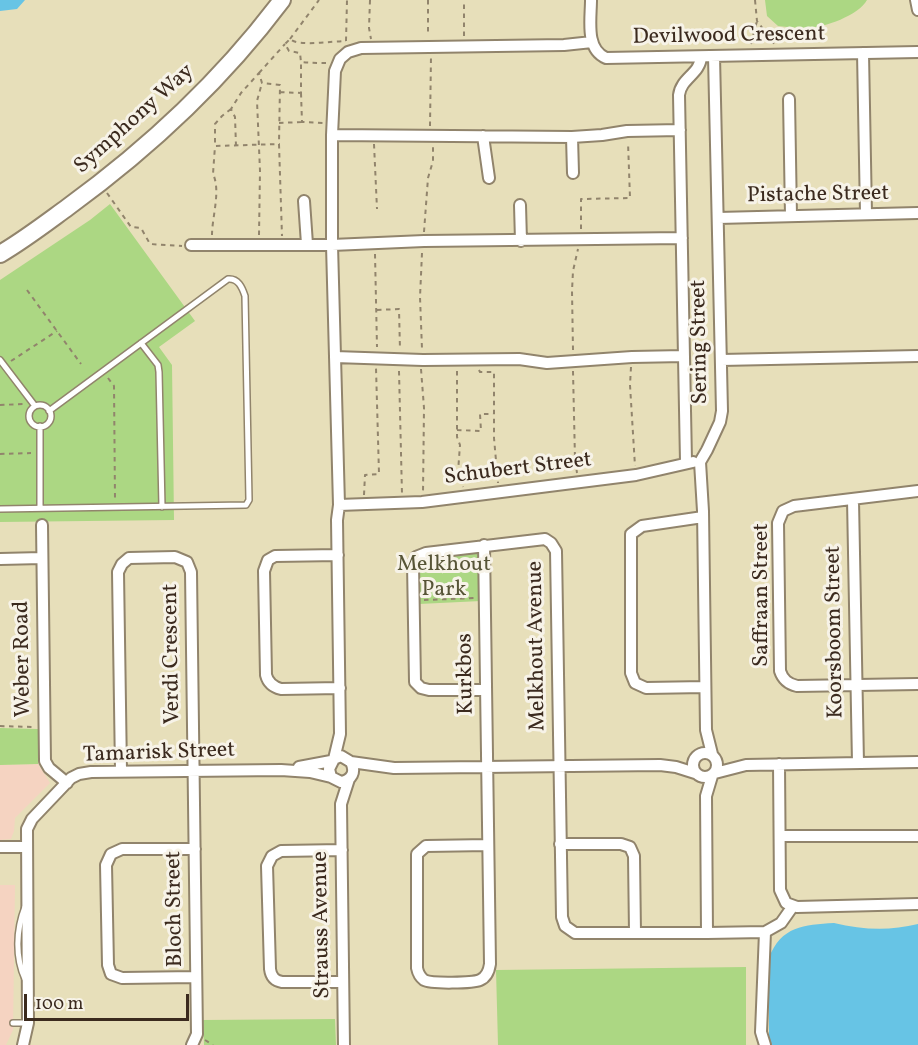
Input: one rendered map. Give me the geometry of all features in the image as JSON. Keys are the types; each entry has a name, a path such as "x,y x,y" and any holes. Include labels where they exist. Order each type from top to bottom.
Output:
{"main road":[{"name":"Symphony Way","path":"0,254 88,192 164,130 229,64 282,0"}],"street":[{"path":"591,0 592,42 564,45 361,48 348,52 340,59 335,71 332,122 332,245 339,505 337,520 340,734 329,769 332,778 341,782 369,772 394,768 660,765 676,767 708,777 746,765 918,762"},
{"path":"916,0 918,10"},
{"name":"Devilwood Crescent","path":"592,42 598,54 606,58 918,52"},
{"path":"863,53 866,214"},
{"name":"Sering Street","path":"714,56 722,416 700,462 706,730 714,756"},
{"path":"686,462 680,91 686,79 697,70 701,57"},
{"path":"789,99 791,216"},
{"path":"332,135 572,137 627,131 680,130"},
{"path":"483,136 489,178"},
{"path":"572,137 573,173"},
{"path":"304,201 307,244"},
{"path":"520,204 521,241"},
{"name":"Pistache Street","path":"718,218 918,213"},
{"path":"191,245 332,245 682,238"},
{"path":"335,357 519,359 547,363 684,356"},
{"path":"721,360 918,356"},
{"name":"Schubert Street","path":"339,505 403,503 464,497 636,475 686,462 700,462"},
{"name":"Saffraan Street","path":"918,491 794,506 786,509 780,515 778,523 780,671 785,681 797,686 918,684"},
{"name":"Koorsboom Street","path":"853,500 858,763"},
{"path":"703,517 642,525 631,534 631,673 635,683 646,688 705,687"},
{"name":"Weber Road","path":"42,525 45,761 66,783"},
{"name":"Melkhout Avenue","path":"486,690 429,690 417,686 414,678 412,601 414,560 419,555 484,545 541,538 548,540 555,548 559,766"},
{"name":"Kurkbos","path":"484,545 488,845 488,972 483,978 475,981 433,982 425,980 417,968 417,854 426,846 488,845"},
{"path":"338,555 275,556 266,564 264,583 267,680 273,686 281,688 340,688"},
{"name":"Verdi Crescent","path":"121,771 118,572 122,564 133,557 179,558 187,562 190,568 194,771"},
{"path":"0,559 42,558"},
{"name":"Sering Street","path":"697,756 706,730"},
{"path":"340,734 353,772 350,778"},
{"path":"333,760 341,756 350,760 394,768"},
{"path":"660,765 697,756 714,756 746,765"},
{"path":"697,756 693,763 706,796"},
{"path":"707,933 706,796 718,765 714,756"},
{"name":"Tamarisk Street","path":"281,770 333,760"},
{"path":"779,764 781,895 786,903 793,906 918,904"},
{"path":"559,766 562,917 565,926 571,931 581,933 765,932 781,923 793,906"},
{"name":"Tamarisk Street","path":"23,1045 28,1023 27,829 30,822 66,783 85,772 121,771 281,770 332,778"},
{"name":"Bloch Street","path":"192,1045 197,1034 194,771"},
{"name":"Strauss Avenue","path":"332,778 341,804 344,1045"},
{"name":"Strauss Avenue","path":"341,804 350,778"},
{"path":"780,836 918,836"},
{"path":"560,844 621,844 630,847 634,856 635,933"},
{"path":"0,847 27,847"},
{"path":"195,849 122,849 111,854 106,865 108,965 111,974 122,978 196,977"},
{"path":"342,850 281,851 272,856 267,866 271,976 282,982 343,982"},
{"path":"765,932 761,1032 765,1045"}],"lane":[{"path":"0,508 241,507 246,505 249,500 243,288 237,281 228,279 49,411"},
{"path":"141,343 158,365 159,372 162,507"},
{"path":"2,363 34,404 44,406 49,411 49,421 40,426 34,425 29,418 34,404"},
{"path":"40,426 40,508"},
{"path":"13,1023 28,1023"}],"path":[{"path":"212,246 216,195 213,174 214,124 231,109 241,93 290,39 319,0"},
{"path":"290,39 294,44 346,41 347,0"},
{"path":"370,0 369,28 374,48"},
{"path":"424,227 428,178 433,161 430,135 432,57 429,47 428,0"},
{"path":"464,0 464,47"},
{"path":"750,56 757,21 755,0"},
{"path":"757,21 775,44 776,55"},
{"path":"285,44 289,51 300,53 302,122"},
{"path":"301,62 328,63 335,71"},
{"path":"258,245 257,100 262,83 259,73"},
{"path":"262,83 280,85 282,244"},
{"path":"280,92 301,93"},
{"path":"231,109 235,117 236,146"},
{"path":"279,123 332,122"},
{"path":"578,482 575,459 572,281 578,255 582,199 630,198 627,131"},
{"path":"374,135 377,209"},
{"path":"215,146 279,144"},
{"path":"106,191 131,227 141,228 150,244 191,245"},
{"path":"364,504 365,475 379,474 375,243"},
{"path":"27,290 81,364"},
{"path":"376,310 399,309 403,503"},
{"path":"2,363 57,331"},
{"path":"632,357 630,385 636,475"},
{"path":"457,359 457,430 460,445 458,472 463,482 464,497"},
{"path":"478,359 480,372 494,372 496,467 500,492"},
{"path":"101,372 114,386 115,507"},
{"path":"0,405 34,404"},
{"path":"457,430 481,431 480,414 494,414"},
{"path":"0,454 40,453"},
{"path":"412,601 485,598"},
{"path":"0,726 45,727"}],"shaded area":[{"path":"38,764 50,783 15,818 11,839 0,840 0,765"},
{"path":"0,885 15,885 13,1030 6,1045 0,1045"}],"green space":[{"path":"765,0 867,0 857,11 840,20 807,28 778,26 767,16"},
{"path":"110,204 195,321 159,347 172,365 174,520 0,522 0,280"},
{"name":"Melkhout Park","path":"475,552 480,557 481,601 419,604 416,581 421,558"},
{"path":"0,728 38,729 38,764 0,765"},
{"path":"746,967 746,1045 498,1045 496,970"},
{"path":"335,1019 336,1045 204,1045 203,1020"}],"water":[{"path":"0,0 25,0 17,9 0,11"},
{"path":"834,923 876,929 918,924 918,1045 772,1045 769,1040 769,958 774,947 787,933 795,929"}]}
